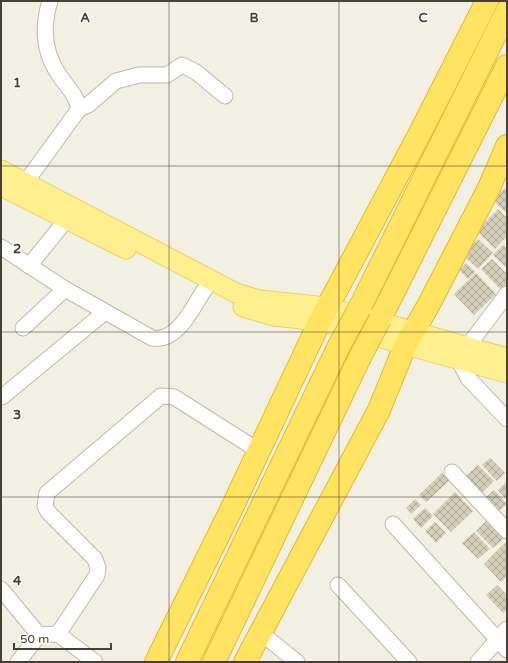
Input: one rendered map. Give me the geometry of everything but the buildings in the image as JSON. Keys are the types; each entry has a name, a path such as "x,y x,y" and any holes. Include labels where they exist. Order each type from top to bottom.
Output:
{"highway":[{"path":"156,662 260,451 324,314 420,135 487,1"},
{"path":"187,662 338,348 507,11"},
{"path":"214,662 359,359 507,66"},
{"path":"245,662 379,410 410,338 490,188 507,146"}],"main road":[{"path":"1,170 14,187 67,219 205,288 234,297"},
{"path":"14,187 234,297 245,309 274,316 324,314 463,353 507,373"},
{"path":"463,353 507,358"}],"street":[{"path":"50,1 45,41 50,59 59,76 74,95 79,109"},
{"path":"14,187 79,109 88,105 116,81 139,75 167,75 182,65 196,72 225,96"},
{"path":"29,266 67,219"},
{"path":"1,247 29,266 105,312 152,338 160,340 167,338 177,330 205,288"},
{"path":"23,328 66,289"},
{"path":"507,294 463,353 468,378 507,420"},
{"path":"2,397 105,312"},
{"path":"58,634 97,575 98,568 95,559 48,512 45,506 47,493 161,396 174,398 260,451"},
{"path":"452,472 507,531"},
{"path":"393,524 504,640 478,662"},
{"path":"338,585 409,662"},
{"path":"1,589 39,635"},
{"path":"261,633 297,662"},
{"path":"18,662 39,635 58,634 95,662"}]}
